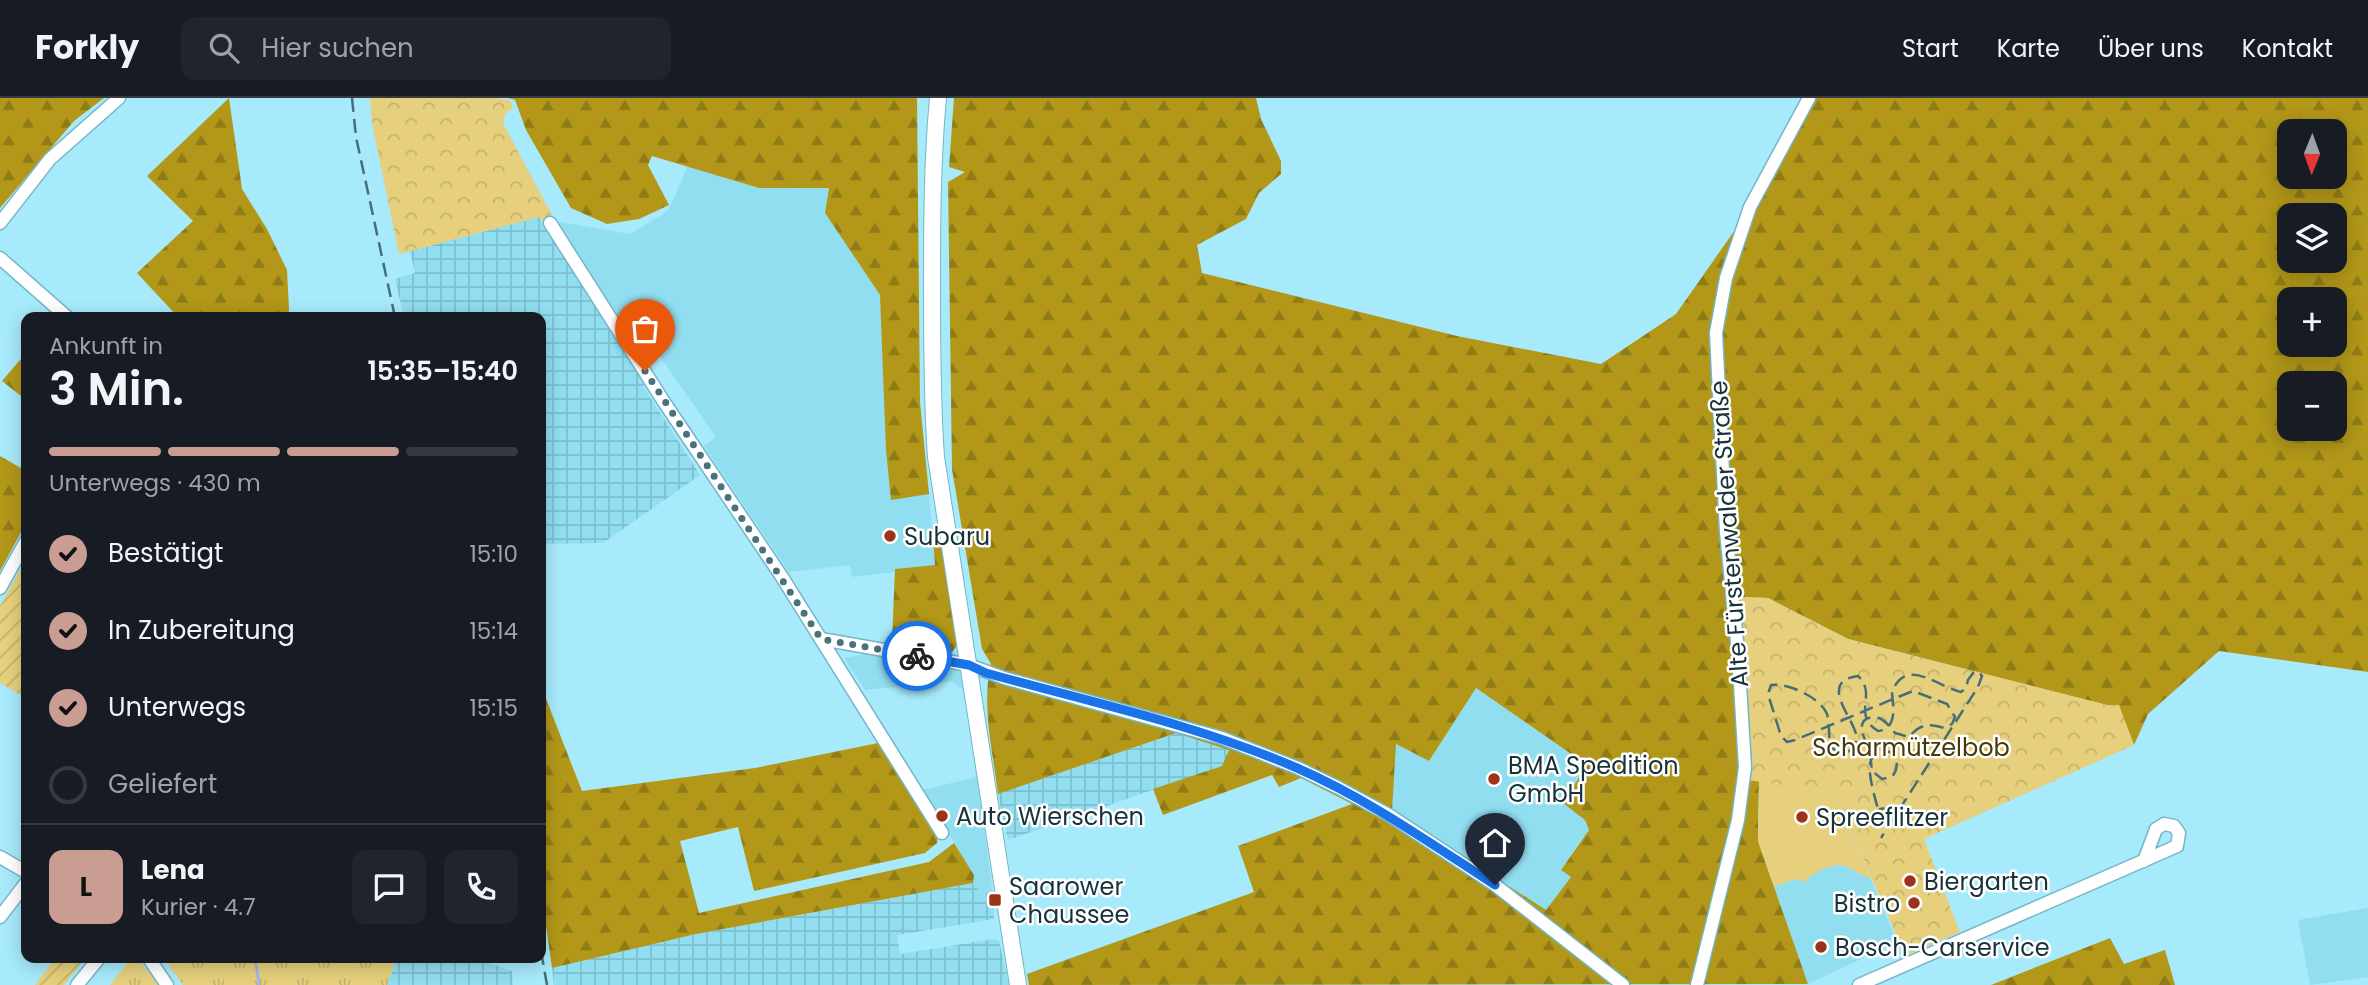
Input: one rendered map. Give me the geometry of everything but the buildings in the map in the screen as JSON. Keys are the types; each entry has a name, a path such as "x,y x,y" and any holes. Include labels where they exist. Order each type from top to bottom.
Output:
{"main road":[{"path":"938,98 933,174 932,406 936,457 1018,985"}],"street":[{"path":"0,222 50,159 119,98"},
{"name":"Alte Fürstenwalder Straße","path":"1697,985 1738,820 1745,767 1738,651 1726,532 1716,333 1726,278 1751,207 1809,98"},
{"path":"550,223 664,402 821,639 942,833"},
{"path":"0,258 61,312"},
{"path":"0,588 21,550"},
{"path":"821,639 969,665 995,675 1222,738 1308,773 1389,815 1495,885 1623,985"},
{"path":"1859,985 2176,846 2179,833 2174,826 2164,824 2156,829 2144,860"},
{"path":"0,857 21,869"},
{"path":"0,917 21,890"},
{"path":"77,985 95,963"},
{"path":"152,963 167,985"}],"shaded area":[{"path":"688,166 759,188 829,187 825,213 880,295 891,499 929,494 935,565 852,577 850,565 789,572 704,446 716,437 659,355 651,360 644,357 555,221 630,234 668,211"},
{"path":"539,217 647,383 643,386 700,475 603,543 546,544 546,312 403,312 395,279 415,273 410,251"},
{"path":"870,653 961,671 963,690 952,681 865,690 844,658"},
{"path":"1475,688 1587,765 1585,820 1589,829 1561,869 1571,877 1545,911 1392,811 1396,744 1429,761"},
{"path":"1176,733 1229,749 1222,766 1008,840 998,794"},
{"path":"977,777 993,893 981,893 973,883 974,875 922,790"},
{"path":"1835,794 1897,942 1808,984 1758,841"},
{"path":"973,883 981,893 993,893 994,919 897,935 900,954 994,939 999,941 1009,985 554,985 552,968 696,934"},
{"path":"2368,908 2368,977 2310,985 2298,920"},
{"path":"395,963 489,963 512,971 513,985 387,985"}],"green space":[{"path":"0,98 104,98 74,121 0,208"},
{"path":"229,98 242,189 267,229 287,270 289,312 173,312 137,273 193,221 147,176"},
{"path":"370,98 510,100 513,109 506,112 503,123 555,221 546,225 539,217 399,254 372,124"},
{"path":"508,98 917,98 920,402 929,494 891,500 886,450 880,295 825,213 829,188 759,188 652,156 648,165 669,205 639,219 607,224 571,208 526,130 515,100"},
{"path":"954,98 1256,98 1261,119 1281,161 1281,174 1259,193 1246,219 1197,245 1202,273 1457,336 1601,364 1676,314 1756,200 1812,98 2368,98 2368,672 2219,651 2148,714 2134,745 2118,705 2107,705 1848,639 1768,598 1740,597 1751,761 1749,780 1759,781 1758,841 1808,984 1029,985 1027,974 1254,892 1238,846 1352,804 1301,778 1279,787 1272,775 1163,815 1153,789 1222,766 1229,750 1176,733 998,794 987,696 991,664 982,649 952,469 948,182 965,172 949,167","holes":["1476,688 1587,765 1563,803 1585,820 1589,830 1561,870 1571,877 1546,910 1392,811 1396,744 1429,761"]},
{"path":"21,359 21,396 2,381"},
{"path":"0,456 21,468 21,532 0,571"},
{"path":"939,526 958,644 952,652 940,652 892,640 895,569 935,565 932,528"},
{"path":"21,568 21,695 0,683 0,606"},
{"name":"Scharmützelbob","path":"1739,597 1768,598 1848,639 2107,705 2119,705 2134,745 1924,839 1960,932 1905,956 1835,794 1749,780 1751,761"},
{"path":"546,699 582,791 755,768 878,743 938,836 937,843 925,853 754,891 738,827 680,841 699,913 929,862 954,843 974,875 973,883 696,934 552,968 546,926"},
{"name":"Spreeflitzer","path":"1759,781 1835,794 1871,879 1845,866 1835,866 1812,875 1808,878 1809,882 1795,879 1774,887 1758,841"},
{"path":"2110,938 2124,964 2165,950 2175,985 1991,985"},
{"path":"52,963 81,963 64,985 35,985"},
{"path":"127,963 141,963 159,985 110,985"},
{"path":"167,963 395,963 387,985 183,985"}],"waterway":[{"path":"256,963 259,985"}],"railway":[{"path":"352,98 356,137 394,312"},
{"path":"1879,817 1877,813 1880,809 1887,808 1889,811 1886,817 1880,815 1878,810 1871,782 1870,769 1871,762 1871,759 1880,750 1890,752 1897,764 1892,777 1882,779 1872,771 1872,768 1871,762 1870,754 1862,730 1864,721 1868,718 1877,717 1889,725 1891,728 1895,733 1909,737 1925,726 1944,728 1952,724 1955,717 1947,704 1913,691 1898,697 1883,703 1868,709 1854,716 1839,722 1824,728 1795,740 1787,742 1781,736 1768,694 1771,685 1786,686 1818,702 1827,714 1828,722 1829,726 1829,730 1829,734 1831,747 1843,752 1852,750 1856,739 1853,726 1849,718 1844,709 1840,700 1841,684 1847,679 1858,676 1863,683 1866,690 1865,704 1865,711 1866,718 1870,725 1878,731 1889,726 1891,721 1893,716 1893,710 1893,704 1893,698 1892,692 1898,681 1905,676 1923,677 1961,692 1973,673 1979,672 1982,676 1978,687 1881,838"},
{"path":"543,963 547,985"}],"way so far":[{"path":"645,371 821,639 917,656"}],"place":[{"name":"Subaru","path":"890,536"},
{"name":"BMA Spedition GmbH","path":"1494,779"},
{"name":"Auto Wierschen","path":"942,816"},
{"name":"Spreeflitzer","path":"1802,817"},
{"name":"Biergarten","path":"1910,881"},
{"name":"Saarower Chaussee","path":"995,900"},
{"name":"Bistro","path":"1914,903"},
{"name":"Bosch-Carservice","path":"1821,947"}],"route":[{"path":"917,656 969,665 986,673 1222,738 1298,768 1389,815 1495,885"}]}
